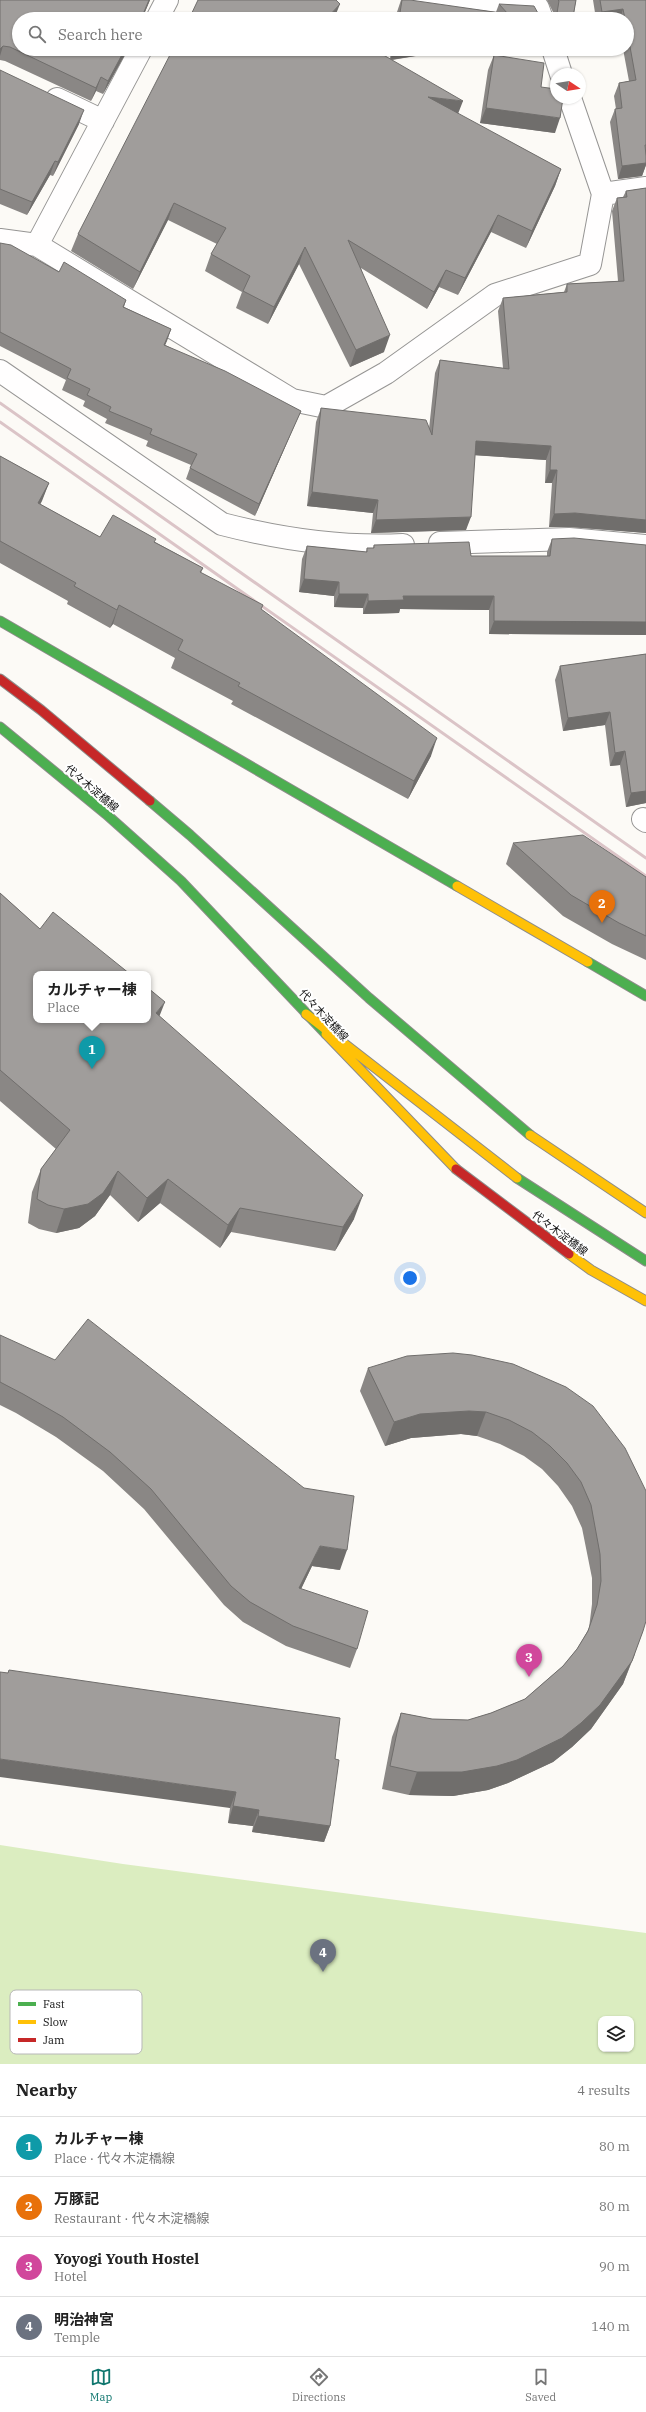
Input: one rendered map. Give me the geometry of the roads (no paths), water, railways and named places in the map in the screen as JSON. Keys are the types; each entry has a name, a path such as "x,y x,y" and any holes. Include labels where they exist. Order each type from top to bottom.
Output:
{"main road":[{"path":"0,621 646,996"},
{"path":"0,679 41,710 190,835 369,998 532,1136 646,1213"},
{"name":"代々木淀橋線","path":"0,727 106,814 181,881 448,1163 591,1270 646,1301"},
{"path":"306,1014 523,1184 646,1261"}],"street":[{"path":"161,12 167,0"},
{"path":"416,0 538,8 539,12"},
{"path":"38,245 137,56"},
{"path":"555,56 559,68"},
{"path":"41,92 103,121"},
{"path":"0,240 38,245 292,400 326,407 386,373 495,295 590,264 603,194 572,104"},
{"path":"603,194 646,188"},
{"path":"0,371 222,524 243,530 342,545 373,546 569,539 646,546"}],"railway":[{"path":"0,403 646,858"},
{"path":"0,422 646,876"}],"place":[{"name":"万豚記","path":"602,923"},
{"name":"カルチャー棟","path":"92,1069"},
{"name":"Yoyogi Youth Hostel","path":"529,1677"},
{"name":"明治神宮","path":"323,1972"}]}
